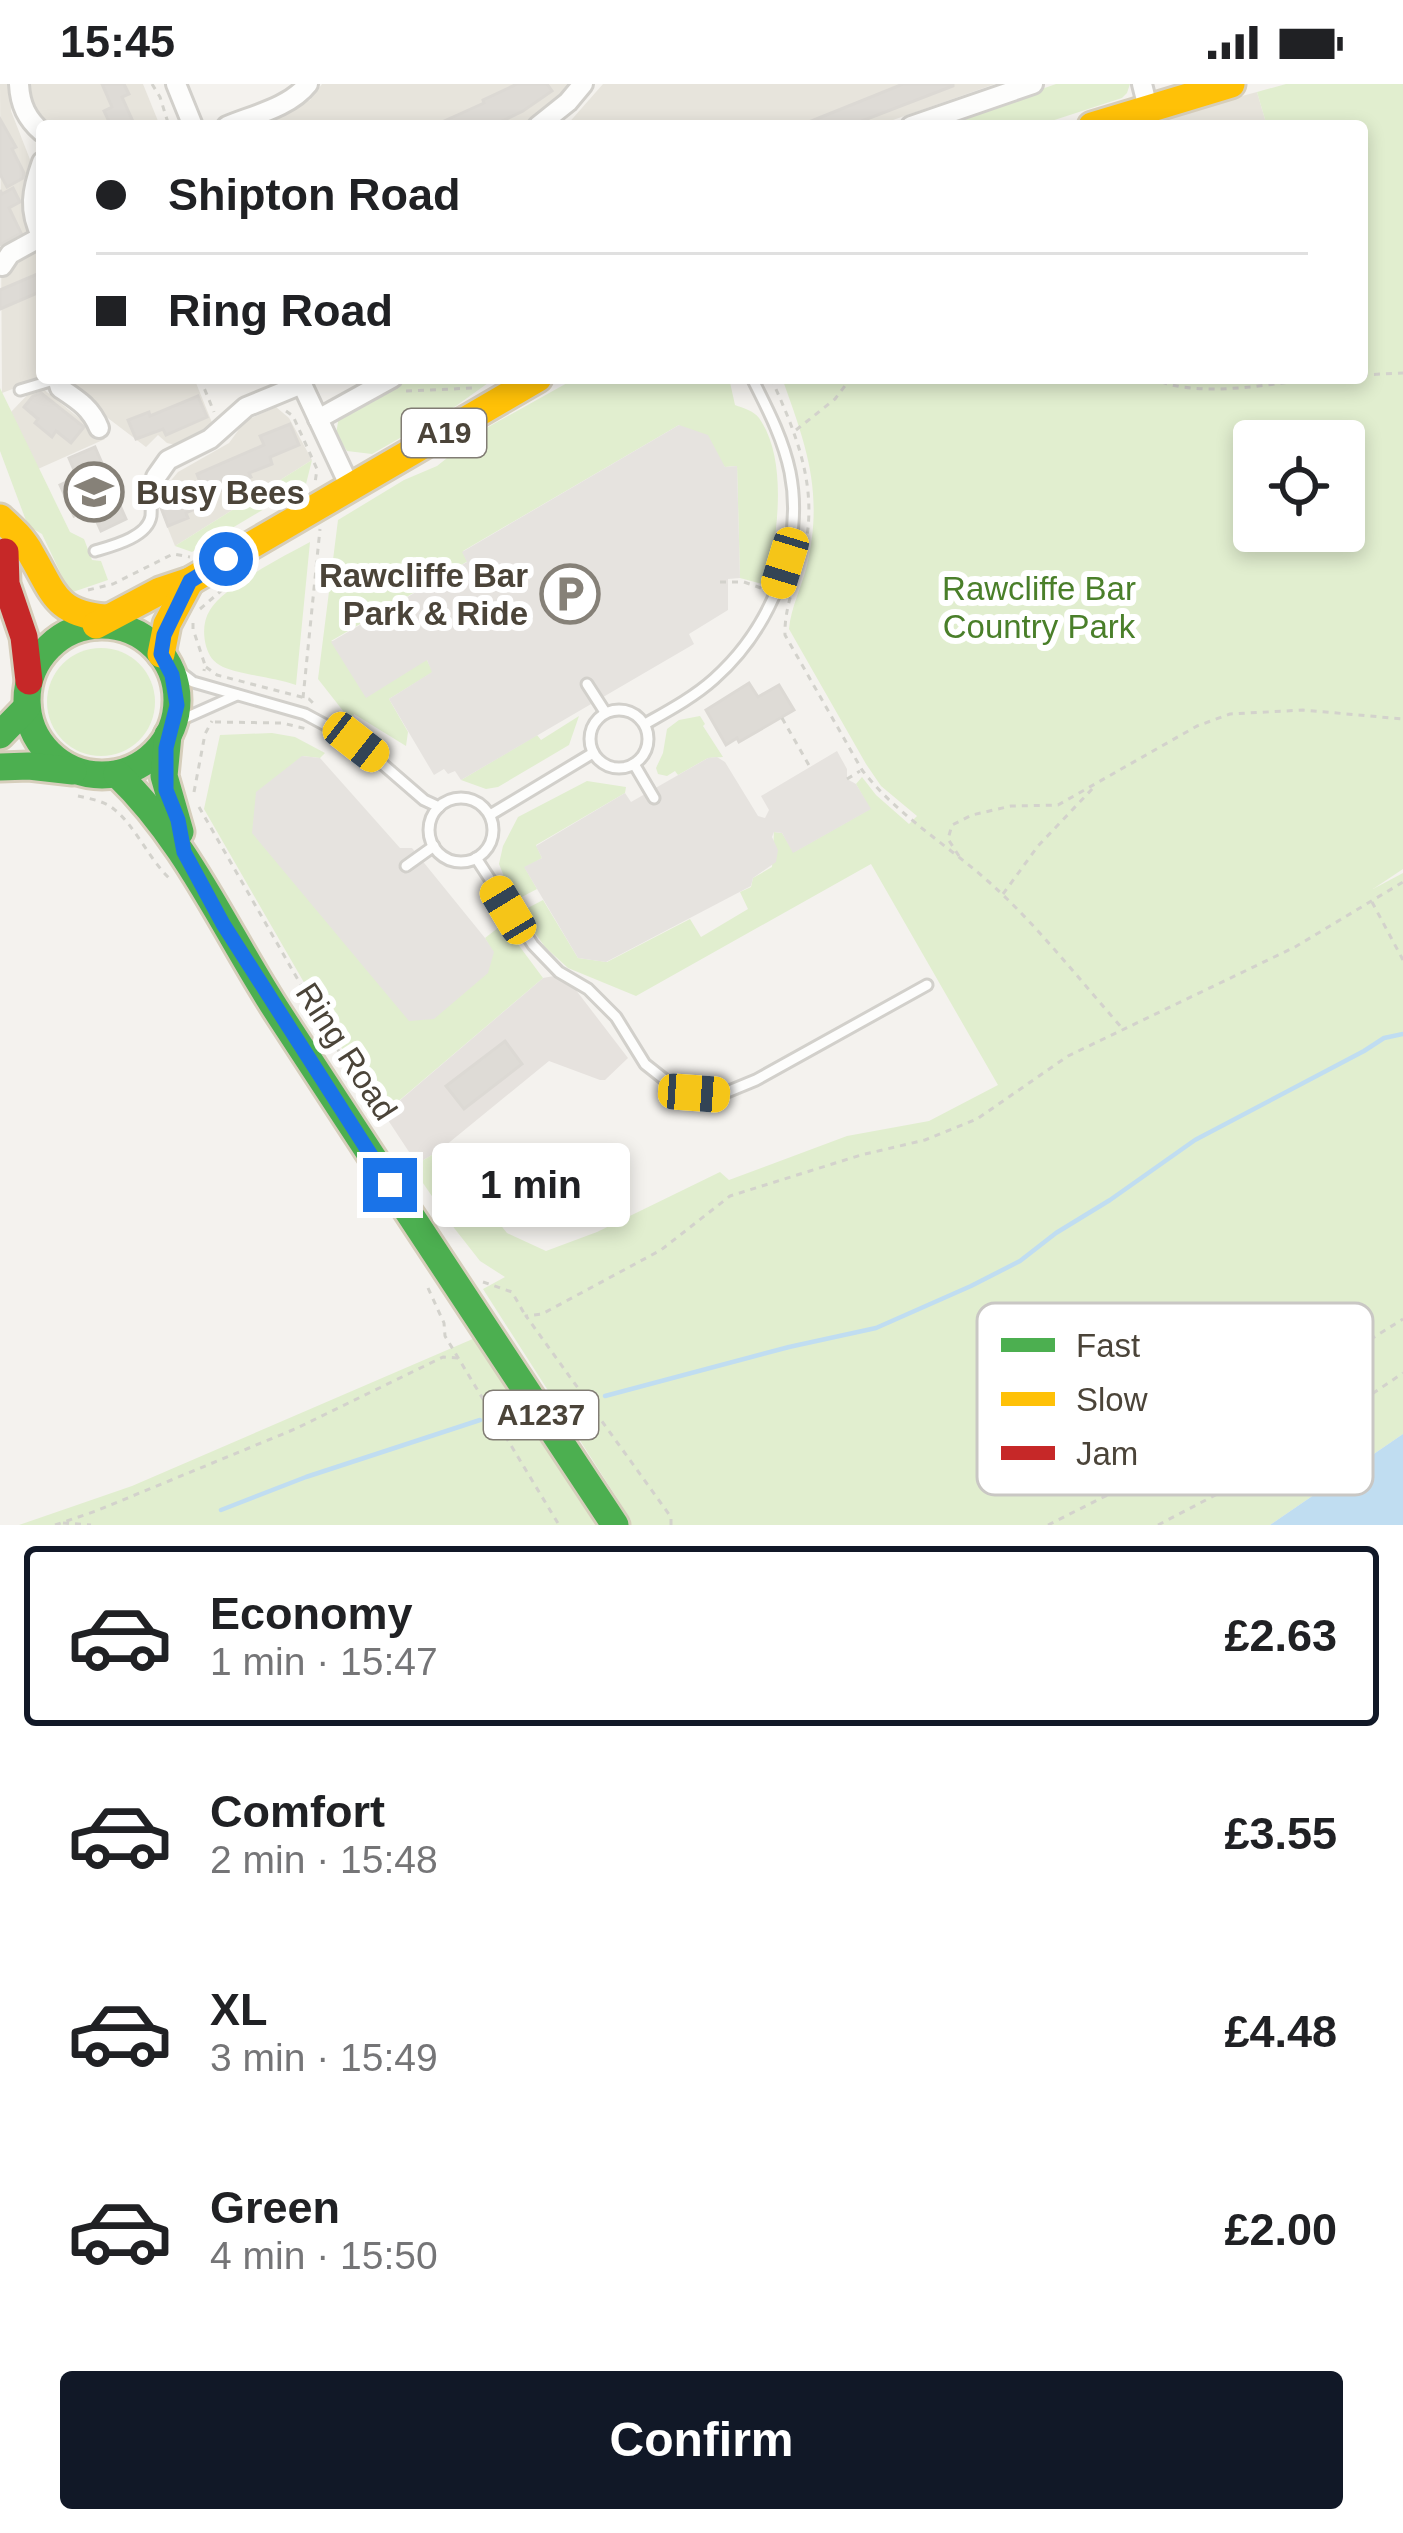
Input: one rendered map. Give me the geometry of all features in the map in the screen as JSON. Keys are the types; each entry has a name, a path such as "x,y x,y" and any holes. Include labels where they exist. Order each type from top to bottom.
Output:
{"main road":[{"path":"1103,120 1145,96 1231,84"},
{"name":"A19","path":"92,625 350,487 528,384"},
{"path":"0,518 22,539 52,596 92,625"},
{"path":"2,546 6,584 20,619 21,689 37,739 60,764 88,775 117,774 148,760 171,729 176,690 164,658 167,624 191,569"},
{"path":"2,546 46,614 125,628 139,634 164,658"},
{"path":"0,735 44,651 92,625"},
{"name":"Ring Road","path":"171,729 164,776 184,852 223,924 611,1520"},
{"path":"0,767 75,771"},
{"path":"46,768 116,796 137,819 184,892 223,924"},
{"name":"Ring Road","path":"117,774 146,802 164,832 184,852"}],"street":[{"path":"176,84 191,120"},
{"path":"243,120 284,104 308,84"},
{"path":"546,120 583,84"},
{"path":"928,120 1033,84"},
{"path":"13,90 36,126"},
{"path":"36,179 31,206 36,225"},
{"path":"2,266 10,254 36,240"},
{"path":"59,384 86,405 100,428"},
{"path":"160,462 210,440 246,406 295,384"},
{"path":"301,384 350,487"},
{"path":"318,419 381,384"}],"lane":[{"path":"20,390 40,384"},
{"path":"645,724 713,681 763,620 776,593 791,534 790,475 780,436 755,384"},
{"path":"94,551 145,529 160,462"},
{"path":"164,658 194,682 304,714 333,729 439,807"},
{"path":"587,684 605,712"},
{"path":"171,729 237,695"},
{"path":"629,711 645,724 648,746 634,764 617,769 593,753 592,727 605,712 629,711"},
{"path":"490,815 593,753"},
{"path":"634,764 654,798"},
{"path":"466,799 490,815 492,836 476,858 463,862 446,858 434,846 429,828 439,807 466,799"},
{"path":"406,866 434,846"},
{"path":"476,858 533,944 559,972 588,989 616,1017 645,1064 669,1083 694,1093 722,1094 756,1080 927,985"}],"path":[{"path":"152,84 167,120"},
{"path":"1368,375 1403,373"},
{"path":"202,384 221,430"},
{"path":"795,430 846,384"},
{"path":"1163,384 1205,390 1264,384"},
{"path":"367,392 479,388"},
{"path":"277,394 315,463 314,484"},
{"path":"235,579 197,611 193,621 205,665 217,675 306,698 320,526"},
{"path":"52,596 62,590 73,597 113,584 173,554 191,569"},
{"path":"720,582 744,582 790,600 784,634 862,770 913,822 988,881"},
{"path":"1123,1029 1045,936 956,853 948,839 952,825 1011,806 1058,805 1197,726 1231,714 1303,710 1403,719"},
{"path":"782,718 810,766"},
{"path":"299,728 282,723 212,722 205,734 194,794 358,1085"},
{"path":"847,779 862,770"},
{"path":"1002,895 1038,846 1098,782"},
{"path":"97,800 119,813 160,869 184,892"},
{"path":"528,1315 530,1310 542,1314 661,1250 730,1196 925,1140 977,1119 1068,1056 1294,947 1403,882"},
{"path":"1371,901 1403,960"},
{"path":"477,1280 512,1292 674,1525"},
{"path":"1373,1338 1403,1319"},
{"path":"55,1525 295,1429 450,1356 458,1358 559,1525"},
{"path":"1373,1393 1403,1373"},
{"path":"1048,1525 1108,1495"},
{"path":"1159,1525 1216,1495"},
{"path":"62,1522 91,1525"}],"shaded area":[{"path":"0,84 10,84 11,111 31,162 22,194 29,235 36,246 36,378 2,393"},
{"path":"27,84 143,84 158,120 39,120"},
{"path":"322,84 573,84 564,97 530,120 266,120 310,100"},
{"path":"603,84 995,84 893,120 571,120"},
{"path":"1257,92 1265,120 1167,120 1166,116"},
{"path":"196,384 213,425 176,445 158,435 146,447 67,387"},
{"path":"42,388 105,439 38,469 11,412 33,389"},
{"path":"276,407 289,418 312,460 175,546 159,506 161,492 178,472 229,443 245,421"},
{"name":"Rawcliffe Bar Park & Ride","path":"679,425 708,435 725,467 737,466 740,578 728,579 728,610 689,634 694,644 461,780 455,771 448,774 444,769 434,775 389,699 432,672 427,660 366,698 331,642 467,562 462,552"},
{"path":"837,751 847,779 856,784 871,809 793,853 782,833 774,832 776,862 753,878 751,886 606,962 578,958 524,867 542,858 536,846 625,793 631,802 708,758 725,762 758,816 765,818 769,810 761,796"},
{"path":"302,756 320,758 400,848 412,848 494,952 488,973 434,1019 409,1021 252,833 256,792"},
{"path":"543,978 569,981 628,1058 605,1080 549,1061 417,1164 384,1114"}],"green space":[{"path":"1056,84 1130,84 1122,98 1054,120 952,120"},
{"name":"Rawcliffe Bar Country Park","path":"1286,84 1403,84 1403,869 1373,889 1403,873 1403,1434 1373,1455 1373,1303 977,1303 977,1495 1314,1495 1270,1525 626,1525 631,1520 483,1289 505,1277 480,1261 412,1167 440,1150 507,1233 546,1251 597,1232 720,1172 729,1180 847,1136 929,1121 998,1085 871,864 636,996 568,968 545,947 520,912 543,900 578,958 607,962 690,919 701,937 748,909 740,892 772,867 774,832 782,833 794,852 870,809 856,784 862,777 909,824 917,816 881,786 789,629 807,565 814,514 805,447 784,384 1368,384 1368,120 1265,120 1257,92"},
{"path":"395,384 487,384 372,454 347,451 336,434 339,416"},
{"path":"565,384 730,384 735,405 759,418 774,455 777,523 766,585 740,578 737,466 725,467 679,425 463,551 468,561 331,641 427,660 433,672 389,699 408,732 406,746 354,714 351,721 318,679 338,520 437,466 481,431"},
{"path":"0,388 70,532 84,539 92,560 101,561 108,580 70,593 42,534 28,526 0,451"},
{"path":"312,460 306,484 192,552 175,546"},
{"path":"310,542 296,685 217,663 204,637 210,610 241,582"},
{"path":"101,648 122,652 140,663 151,681 155,702 151,723 140,741 122,752 101,756 80,752 62,741 51,723 47,702 51,681 62,663 80,652"},
{"path":"579,716 569,745 498,787 486,789 461,780 537,735 541,740"},
{"path":"700,716 723,757 708,758 678,775 675,771 658,774 667,729 679,720"},
{"path":"220,735 295,737 325,753 320,758 302,756 493,952 485,938 503,924 543,978 381,1116 204,809"},
{"path":"587,781 626,787 625,793 536,845 542,858 525,868 537,889 514,901 499,864 518,817"},
{"path":"475,1338 598,1525 19,1525 132,1486"}],"water":[{"path":"1403,1434 1403,1525 1270,1525 1314,1495 1373,1495 1373,1455"}],"building":[{"path":"102,84 124,84 129,94 122,97 132,120 108,120 104,111 112,107"},
{"path":"517,84 547,84 552,91 504,120 446,120"},
{"path":"903,84 953,84 865,120 814,120"},
{"path":"0,119 24,173 7,187 0,174"},
{"path":"13,188 20,202 9,208 21,233 0,245 0,190 2,194"},
{"path":"36,275 36,294 0,309 0,290"},
{"path":"41,393 84,427 71,443 56,431 52,437 24,407"},
{"path":"198,396 207,417 166,435 163,429 136,439 128,420"},
{"path":"290,424 299,445 270,457 272,464 204,498 206,504 186,513 188,518 168,526 160,505 178,498 175,491 200,482 197,474 264,445 260,436"},
{"path":"95,447 108,477 113,474 120,490 114,492 126,519 101,531 91,509 74,516 60,485 77,477 69,458"},
{"path":"749,683 758,697 779,685 794,710 726,745 706,710"},
{"path":"505,1041 522,1064 464,1109 446,1086"}],"waterway":[{"path":"605,1396 876,1328 971,1286 1020,1261 1195,1140 1384,1038 1403,1034"},
{"path":"221,1510 480,1420"}],"traffic: fast":[{"path":"102,625 131,631 155,647 171,671 177,700 171,729 155,753 131,769 102,775 73,769 49,753 33,729 27,700 33,671 49,647 73,631 102,625"},
{"path":"0,735 27,707"},
{"path":"168,735 164,776 180,832"},
{"path":"0,767 73,771"},
{"path":"117,774 185,858 279,1014 615,1525"}],"traffic: slow":[{"path":"1112,120 1231,84"},
{"path":"96,625 160,591 190,581 528,384"},
{"path":"0,518 24,544 58,599 76,611 105,618"},
{"path":"161,654 167,624 190,581"}],"traffic: jam":[{"path":"5,552 6,584 24,637 29,681"}],"place":[{"name":"Busy Bees","path":"94,492"},
{"name":"Rawcliffe Bar Park & Ride","path":"570,594"}],"route":[{"path":"226,559 190,581 164,635 161,654 172,675 177,705 166,748 166,790 184,852 223,924 390,1185"}]}
